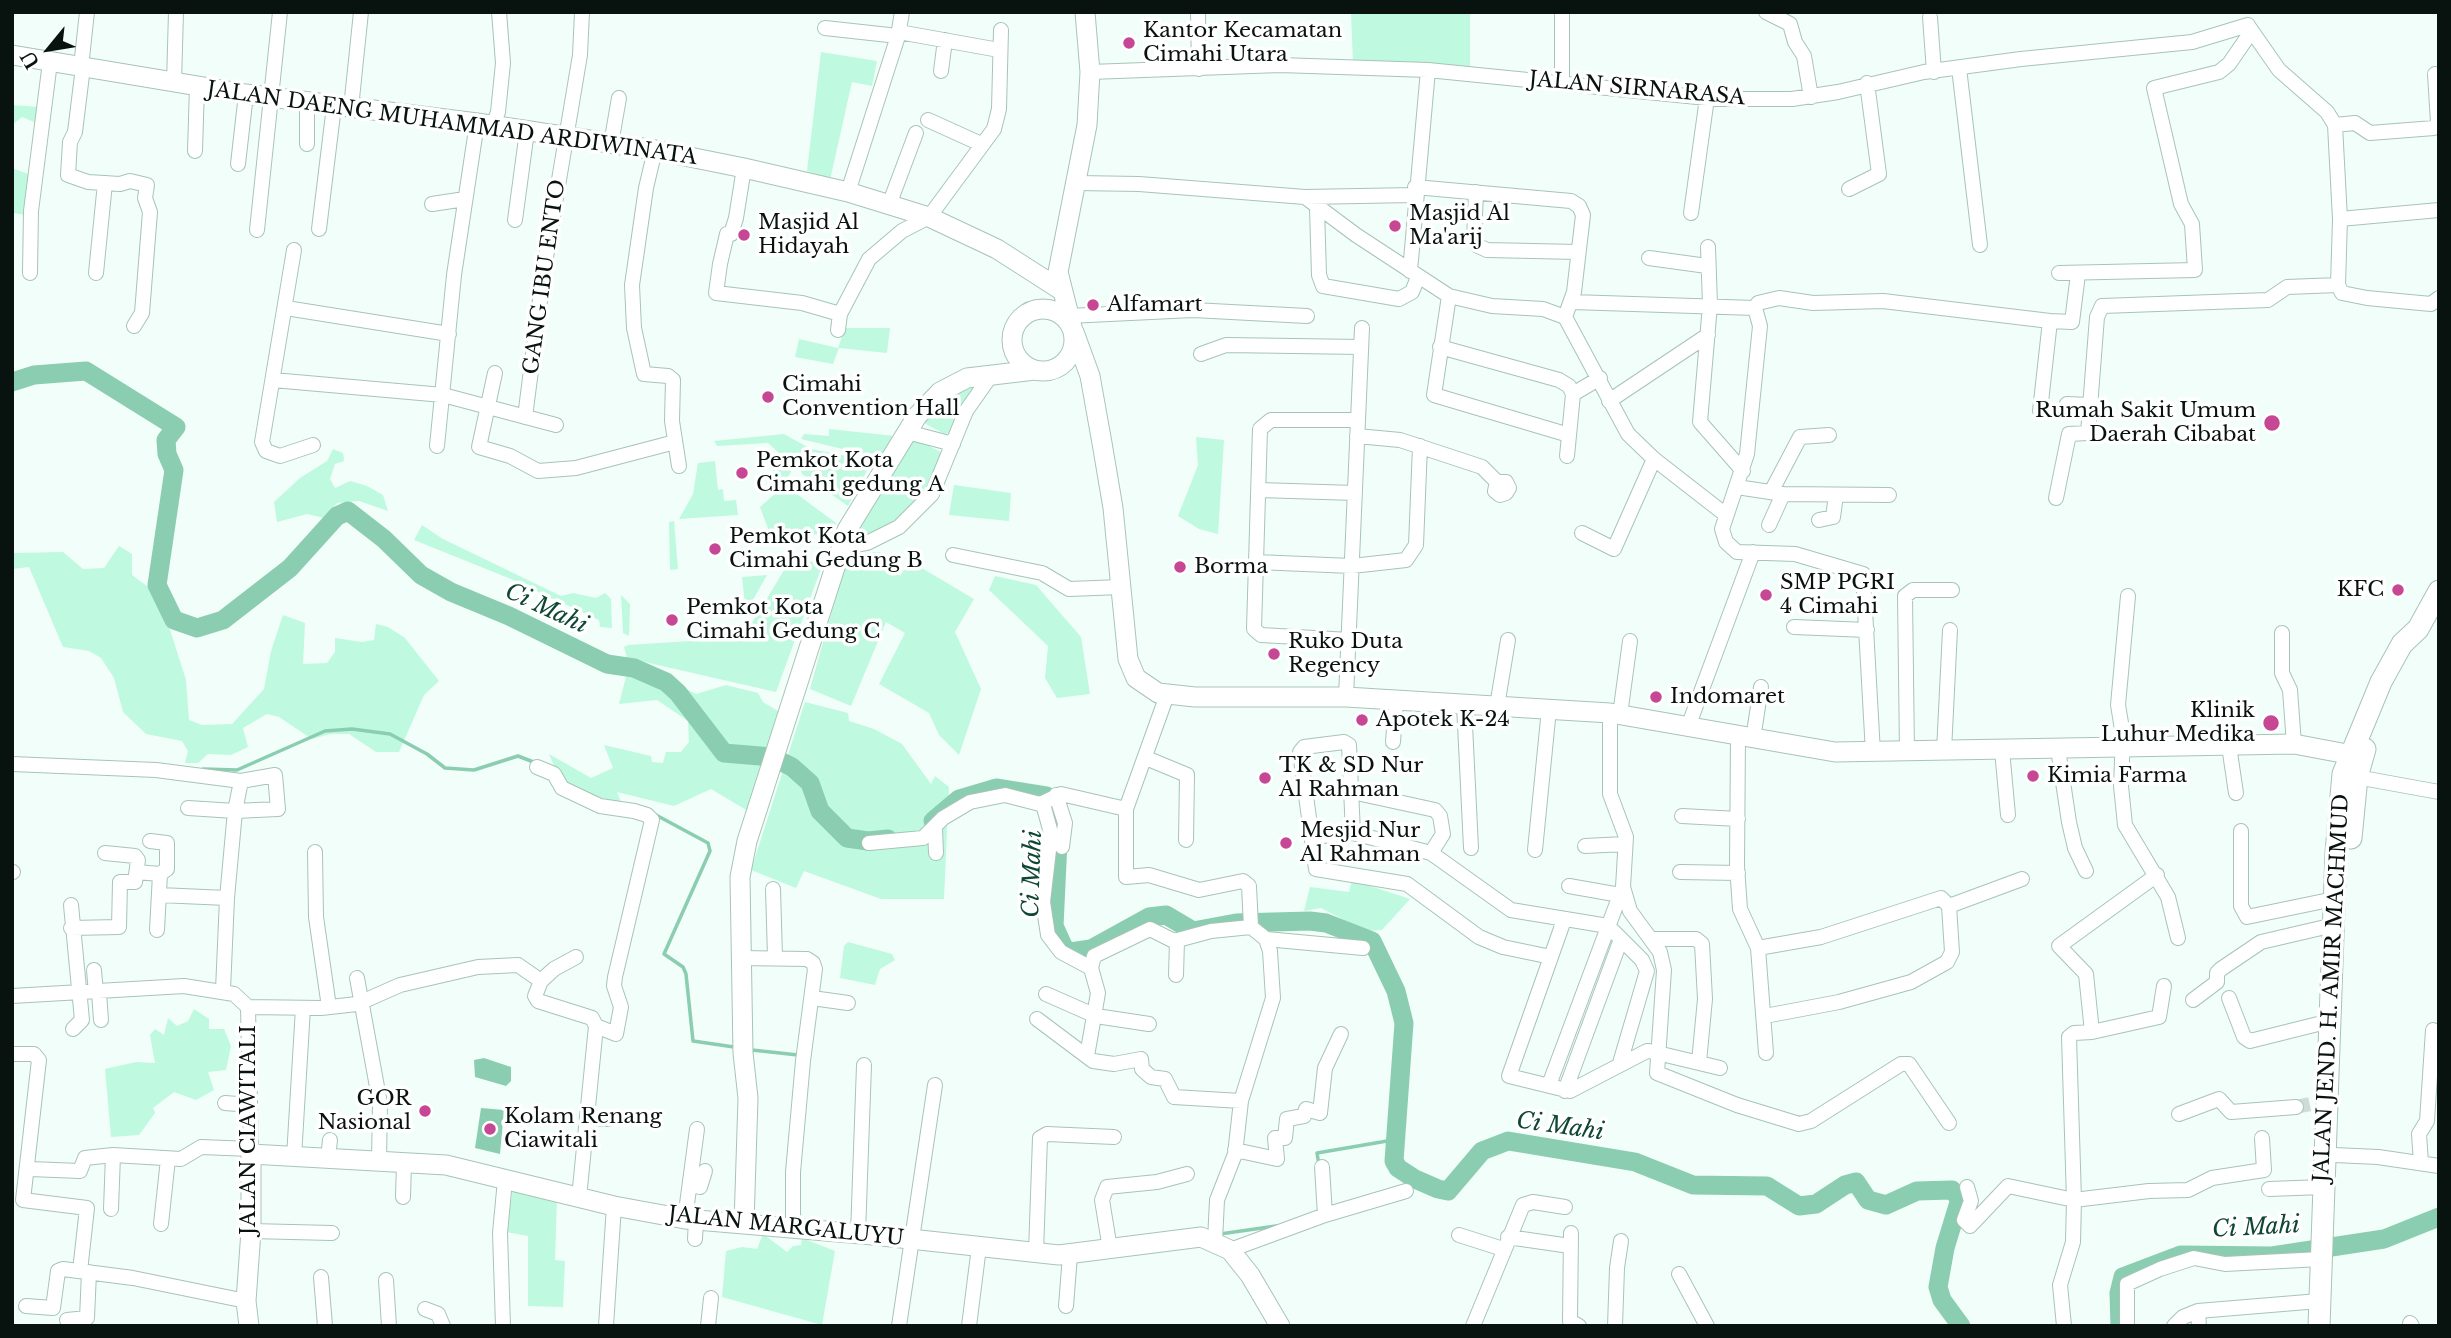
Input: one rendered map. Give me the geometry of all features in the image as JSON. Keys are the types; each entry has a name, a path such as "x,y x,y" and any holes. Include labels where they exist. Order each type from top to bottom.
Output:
{"highway":[{"name":"JALAN JEND. H. AMIR MACHMUD","path":"2329,1326 2320,1102 2330,1021 2334,899 2353,765 2391,664 2406,638 2418,629 2439,590"},
{"name":"JALAN JEND. H. AMIR MACHMUD","path":"2319,1326 2319,1301 2334,1155 2353,765"}],"main road":[{"path":"992,374 1000,364 1017,326 1053,284 1059,261 1087,125 1090,72 1085,12"},
{"name":"JALAN DAENG MUHAMMAD ARDIWINATA","path":"12,55 270,97 307,107 342,107 488,122 744,168 849,192 929,217 997,249 1053,284"},
{"path":"1053,284 1090,376 1112,508 1128,659 1132,671 1143,685 1167,695 1346,697 1615,714 1800,748 1872,753 2294,744 2353,765"},
{"path":"740,1224 743,1053 740,877 747,841 850,538 907,432 940,391 967,378 992,374 1040,370 1054,369 1068,359 1073,351 1071,325 1058,312 1048,309 1029,312 1017,326 1015,353 1040,370 1090,376"},
{"name":"JALAN MARGALUYU","path":"251,1152 295,1157 329,1149 379,1161 446,1165 692,1226 740,1224 793,1228 1070,1255 1201,1237 1222,1245"},
{"name":"JALAN CIAWITALI","path":"249,1326 246,1301 251,1231 251,1152"},
{"path":"1222,1245 1250,1275 1280,1326"}],"street":[{"path":"87,12 67,173 71,179 105,183 130,181 147,185 145,198 150,212 142,313 134,326"},
{"path":"173,83 176,12"},
{"path":"257,230 280,12"},
{"path":"319,229 361,12"},
{"path":"437,446 465,199 488,122 498,113 503,63 501,20 507,12"},
{"name":"GANG IBU ENTO","path":"525,417 565,137 580,55 582,12"},
{"path":"849,192 898,34 902,12"},
{"path":"1198,12 1199,69"},
{"path":"1562,12 1562,83"},
{"path":"1766,12 1790,24 1795,42 1804,56 1811,97"},
{"path":"1930,16 1934,72"},
{"path":"2250,23 2279,70 2327,113 2335,125 2340,219 2337,285 2342,293 2431,304 2439,299"},
{"path":"2059,274 2195,270 2193,224 2180,204 2154,89 2219,72 2228,64 2250,23"},
{"name":"JALAN SIRNARASA","path":"1090,72 1280,65 1562,83 1707,98 1811,97 1867,83 1959,68 2192,42 2250,23"},
{"path":"825,28 898,34 999,50"},
{"path":"838,330 841,314 875,252 901,231 929,217 994,129 999,109 1001,30"},
{"path":"941,71 945,40"},
{"path":"30,273 32,211 50,62"},
{"path":"1959,68 1980,245"},
{"path":"1317,208 1319,275 1323,286 1399,299 1412,292 1415,191 1427,74"},
{"path":"2335,125 2355,123 2370,133 2434,128 2438,123 2435,74"},
{"path":"1849,189 1880,174 1867,83"},
{"path":"195,151 197,86"},
{"path":"238,164 246,94"},
{"path":"611,144 620,98"},
{"path":"1691,213 1707,98"},
{"path":"307,107 307,144"},
{"path":"928,120 981,144"},
{"path":"515,220 527,131"},
{"path":"889,205 916,132"},
{"path":"655,150 646,188 632,285 634,328 644,374 668,376 673,380 674,442 679,466"},
{"path":"744,168 736,218 731,234 727,234 716,293 802,303 841,314"},
{"path":"96,273 105,183"},
{"path":"1077,183 1139,184 1305,197 1415,191 1476,192 1571,201 1583,215 1572,302 1565,317"},
{"path":"1476,192 1474,239 1478,246 1487,250 1578,252"},
{"path":"1305,197 1317,208 1450,296 1473,303 1543,309 1565,317 1628,433 1654,459 1726,515"},
{"path":"432,204 465,199"},
{"path":"2340,219 2439,210"},
{"path":"1708,247 1710,305 1702,399 1692,406 1700,422 1744,471"},
{"path":"294,250 262,442 266,452 280,456 313,445"},
{"path":"1649,258 1707,266"},
{"path":"1872,753 1863,574 1795,554 1737,552 1726,542 1722,529 1744,471 1760,326 1755,308 1758,303 1779,298 1813,303 1883,301 2072,322 2078,274"},
{"path":"2056,498 2069,434 2087,434 2096,317 2102,306 2268,300 2291,286 2337,285"},
{"path":"1450,296 1433,390 1437,398 1569,435"},
{"path":"1572,302 1755,308"},
{"path":"286,308 449,334"},
{"path":"1071,325 1193,310 1307,316"},
{"path":"2040,411 2050,321"},
{"path":"1346,697 1363,328"},
{"path":"1609,401 1708,335"},
{"path":"1201,354 1226,345 1361,347"},
{"path":"1440,347 1559,380 1569,386 1573,394 1567,456"},
{"path":"495,373 481,448 510,457 544,473 576,468 674,442"},
{"path":"850,538 885,535 913,516 942,478 966,411 992,374"},
{"path":"1573,394 1600,378"},
{"path":"273,380 443,395 556,425"},
{"path":"2067,404 2090,405"},
{"path":"1350,640 1256,634 1260,429 1267,421 1357,420"},
{"path":"907,432 953,444"},
{"path":"1769,525 1777,493 1800,437 1829,435"},
{"path":"1357,436 1400,440 1420,446 1482,467 1497,482"},
{"path":"1256,562 1352,566 1400,563 1414,551 1420,446"},
{"path":"1582,533 1614,550 1654,459"},
{"path":"1737,487 1777,493 1889,495"},
{"path":"1259,490 1355,493"},
{"path":"1819,520 1833,517 1836,495"},
{"path":"1688,727 1754,552"},
{"path":"953,555 1042,573 1069,589 1121,587"},
{"path":"1908,752 1905,597 1913,590 1952,590"},
{"path":"2128,596 2118,705 2123,748 2121,786 2124,825 2168,897 2178,938"},
{"path":"1794,627 1867,630"},
{"path":"1944,751 1950,630"},
{"path":"2282,633 2282,673 2290,690 2294,744"},
{"path":"1497,706 1508,640"},
{"path":"1549,1085 1621,891 1624,829 1610,794 1615,714 1630,641"},
{"path":"1761,687 1746,738 1738,819 1738,873 1740,909 1758,948 1766,1053"},
{"path":"1167,695 1126,809 1126,877 1149,876 1199,890 1243,881 1249,886 1251,920 1266,939 1272,958 1273,998 1241,1101 1236,1150 1217,1200 1222,1245 1406,1191"},
{"path":"1393,742 1396,701"},
{"path":"1464,704 1471,848"},
{"path":"1535,850 1549,709"},
{"path":"1353,833 1347,742 1301,749 1317,870 1350,872 1407,884 1479,937 1503,947 1551,957"},
{"path":"2229,746 2236,793"},
{"path":"2058,749 2075,848 2086,870"},
{"path":"2001,750 2008,815"},
{"path":"1146,758 1187,775 1186,839"},
{"path":"12,764 156,770 241,781 275,775 278,809 235,811 187,808"},
{"path":"2353,765 2439,792"},
{"path":"537,767 554,774 560,786 588,801 647,815 652,820 615,977 614,986 620,996 621,1007 616,1034 596,1026"},
{"path":"223,990 227,898 235,811 241,781"},
{"path":"1352,792 1429,807 1438,812 1448,846 1450,866"},
{"path":"869,843 923,838 943,818 976,799 1005,794 1126,809"},
{"path":"1049,799 1065,823 1062,847"},
{"path":"1049,799 1051,833 1043,902 1048,935 1061,952 1091,968"},
{"path":"1682,816 1738,819"},
{"path":"934,828 936,853"},
{"path":"2241,831 2241,906 2247,917 2334,899"},
{"path":"1312,836 1353,833 1431,853 1511,910 1608,926 1642,960 1647,971 1620,1063"},
{"path":"1431,853 1443,834"},
{"path":"137,872 160,874 167,869 167,844 150,841"},
{"path":"1585,846 1625,844"},
{"path":"315,852 316,917 329,1007"},
{"path":"71,929 119,928 120,882 135,882 135,856 105,853"},
{"path":"1680,872 1738,873"},
{"path":"157,930 160,874"},
{"path":"2092,1032 2086,974 2060,946 2157,875"},
{"path":"1949,906 2022,879"},
{"path":"1569,886 1621,891"},
{"path":"773,889 775,957"},
{"path":"1621,891 1630,911 1653,939 1664,970 1653,1051 1658,1074 1799,1124 1811,1121 1901,1064 1909,1064 1949,1123"},
{"path":"159,895 227,898"},
{"path":"1758,948 1789,944 1855,928 1941,898 1949,906 1952,952 1947,962 1911,982 1839,1002 1765,1016"},
{"path":"71,905 71,929 82,1022 73,1029"},
{"path":"1087,1056 1098,993 1091,968 1094,956 1150,929 1177,941 1251,920"},
{"path":"1564,920 1508,1073 1512,1078 1565,1091 1577,1088 1620,1063 1653,1051"},
{"path":"2193,1000 2217,982 2217,972 2260,942 2334,925"},
{"path":"1266,939 1363,947"},
{"path":"1565,1091 1621,939"},
{"path":"1653,939 1696,939 1702,944 1705,999 1699,1062"},
{"path":"1176,975 1177,941"},
{"path":"576,957 554,969 541,981 536,999 592,1018 596,1026 579,1198"},
{"path":"740,958 775,957 807,959 813,962 812,998 793,1172 793,1228"},
{"path":"248,1007 303,1008 361,1003 400,985 478,967 518,965 541,981"},
{"path":"94,970 101,1020"},
{"path":"357,978 380,1103 379,1161"},
{"name":"JALAN CIAWITALI","path":"12,996 184,986 223,990 234,994 248,1007 251,1152"},
{"path":"2064,1326 2060,1286 2073,1241 2074,1200 2069,1037 2074,1033 2092,1032 2159,1017 2164,986"},
{"path":"1046,994 1096,1016 1149,1024"},
{"path":"812,998 848,1003"},
{"path":"2229,998 2244,1037 2250,1041 2330,1021"},
{"path":"295,1157 303,1008"},
{"path":"1037,1019 1087,1056 1105,1064 1141,1059 1142,1069 1151,1077 1165,1079 1174,1097 1241,1101"},
{"path":"2421,1163 2419,1134 2427,1121 2435,1059 2433,1030"},
{"path":"1236,1150 1276,1159 1275,1138 1285,1138 1287,1119 1304,1116 1306,1109 1320,1112 1325,1068 1341,1034"},
{"path":"1624,1044 1720,1069"},
{"path":"12,1054 34,1054 39,1060 23,1200 87,1208 87,1318 67,1320"},
{"path":"858,1234 864,1065"},
{"path":"899,1326 935,1085"},
{"path":"2179,1114 2219,1099 2229,1112 2296,1107"},
{"path":"225,1103 249,1105"},
{"path":"587,1118 609,1119"},
{"path":"692,1226 691,1184 696,1129"},
{"path":"1036,1252 1040,1138 1047,1134 1114,1137"},
{"path":"1967,1188 1970,1201 1964,1220 1970,1226 2008,1185 2074,1200 2149,1191 2188,1190 2213,1178 2264,1170 2262,1138"},
{"path":"30,1169 80,1171 83,1158 113,1155 184,1159 201,1147 251,1152"},
{"path":"111,1209 113,1155"},
{"path":"2334,1155 2439,1166"},
{"path":"161,1224 168,1159"},
{"path":"403,1197 404,1163"},
{"path":"1322,1167 1325,1215"},
{"path":"691,1184 700,1187 705,1171"},
{"path":"1110,1248 1102,1199 1107,1187 1157,1182 1187,1174"},
{"path":"503,1326 500,1233 505,1180"},
{"path":"2269,1189 2323,1187"},
{"path":"1473,1326 1514,1221 1528,1202 1565,1207"},
{"path":"606,1326 614,1206"},
{"path":"251,1231 332,1233"},
{"path":"1459,1235 1506,1243 1571,1239 1570,1321 1579,1326"},
{"path":"1615,1326 1616,1268 1621,1241"},
{"path":"969,1326 979,1247"},
{"path":"2127,1326 2127,1284 2160,1269 2194,1258 2225,1264 2325,1249"},
{"path":"1066,1306 1070,1255"},
{"path":"26,1306 53,1308 58,1271 85,1271 246,1301"},
{"path":"1679,1274 1707,1326"},
{"path":"321,1278 325,1326"},
{"path":"386,1280 389,1326"},
{"path":"708,1326 711,1298"},
{"path":"2174,1326 2183,1317 2199,1318 2319,1301"},
{"path":"425,1309 439,1314 443,1326"}],"shaded area":[{"path":"1351,12 1470,12 1470,68 1453,65 1353,64"},
{"path":"821,52 877,61 872,86 852,82 830,180 807,171"},
{"path":"12,105 39,107 39,124 22,117 12,125"},
{"path":"12,168 28,174 29,187 24,215 14,213 12,209"},
{"path":"845,328 890,328 887,353 839,348 833,364 795,357 799,339 838,348"},
{"path":"973,376 977,388 954,432 944,434 917,419"},
{"path":"829,429 895,436 880,458 801,439 804,434 829,436"},
{"path":"784,434 811,449 872,461 848,506 802,474 797,460 790,453 779,453 768,443 717,446 714,441"},
{"path":"1196,437 1224,440 1218,534 1199,529 1178,516 1198,465"},
{"path":"917,440 941,452 944,458 939,477 910,514 851,544 860,518 909,441"},
{"path":"333,449 343,453 344,461 335,464 330,479 335,488 350,481 367,486 383,495 388,511 359,501 337,503 324,518 307,514 277,522 274,502 300,478 327,461"},
{"path":"715,461 718,490 723,489 724,501 736,500 738,515 679,519 693,494 698,463"},
{"path":"782,461 788,464 791,470 788,476 782,479 776,476 773,470 776,464"},
{"path":"954,485 1011,493 1009,521 949,515"},
{"path":"790,489 836,523 833,533 782,537 770,534 760,507 778,491"},
{"path":"674,521 678,569 670,570 669,522"},
{"path":"422,525 443,539 561,596 573,593 596,598 605,593 611,599 612,628 600,627 599,620 511,579 414,540"},
{"path":"119,546 132,554 132,575 159,595 186,680 189,720 202,725 232,724 264,689 271,651 283,615 305,623 303,664 327,663 335,652 335,638 362,642 374,640 376,624 388,627 405,638 439,681 424,695 399,752 376,752 349,734 330,734 312,739 279,717 267,714 243,728 248,747 231,755 208,754 198,763 185,763 188,751 182,741 146,734 123,712 114,678 101,658 89,651 63,647 29,567 12,569 12,553 63,552 83,569 104,568"},
{"path":"849,549 862,553 880,552 884,560 893,563 891,567 900,576 910,561 974,599 955,632 981,689 959,755 939,735 929,713 879,684 905,633 886,622 851,706 810,689"},
{"path":"795,560 823,563 776,692 627,658 624,647 628,645 737,638 749,628 786,567"},
{"path":"767,575 746,612 742,577"},
{"path":"995,576 1036,585 1081,637 1090,694 1057,698 1045,678 1048,646 989,590"},
{"path":"621,595 630,604 629,636 623,633"},
{"path":"627,673 663,677 696,694 726,685 758,693 763,702 778,711 748,811 711,789 674,806 617,792 621,802 584,794 559,777 549,754 591,778 613,768 604,745 651,756 652,762 663,763 666,752 681,752 689,742 688,721 657,700 619,704"},
{"path":"805,702 848,713 849,721 874,729 902,744 931,784 935,776 949,787 944,899 881,899 804,871 796,888 751,870"},
{"path":"1352,880 1410,899 1382,930 1365,931 1321,908 1304,911 1310,887 1349,892"},
{"path":"848,942 892,954 895,960 880,969 875,985 840,978 844,946"},
{"path":"194,1009 209,1019 209,1029 224,1029 231,1046 226,1070 208,1072 214,1090 196,1100 174,1092 153,1108 155,1113 139,1135 111,1137 105,1069 136,1062 155,1063 150,1035 155,1029 164,1035 168,1018 177,1026 188,1021"},
{"path":"484,1058 511,1067 511,1081 506,1086 475,1077 474,1060"},
{"name":"Kolam Renang Ciawitali","path":"481,1108 504,1110 500,1154 475,1148"},
{"path":"513,1189 557,1199 555,1260 565,1261 563,1307 528,1306 528,1236 506,1232"},
{"path":"763,1234 787,1252 793,1246 801,1245 802,1238 835,1251 822,1325 722,1297 726,1251 742,1247 757,1249"}],"waterway":[{"name":"Ci Mahi","path":"12,382 34,375 86,371 176,427 166,440 167,454 174,470 157,585 174,620 197,628 223,620 290,568 337,516 348,511 384,539 421,575 451,592 509,616 607,664 634,668 666,682 678,693 724,753 772,757 792,767 810,783 820,811 847,838 868,841 888,839"},
{"path":"203,769 237,770 325,731 352,729 390,734 427,754 445,768 474,770 518,756 536,763"},
{"name":"Ci Mahi","path":"933,821 959,799 996,788 1046,796 1059,820 1054,926 1064,948 1070,952 1091,949 1149,917 1166,915 1193,931 1236,923 1310,921 1326,923 1372,941 1396,991 1404,1023 1394,1161 1398,1168 1415,1179 1438,1189 1448,1191 1482,1151 1508,1141 1635,1162 1693,1185 1767,1186 1799,1206 1816,1204 1845,1185 1856,1182 1868,1200 1886,1205 1917,1191 1952,1190 1960,1199 1945,1248 1938,1287 1942,1300 1961,1326"},
{"path":"656,815 708,843 710,851 664,954 683,967 686,974 693,1041 734,1047"},
{"path":"752,1050 798,1055"},
{"path":"1319,1165 1317,1153 1393,1140"},
{"name":"Ci Mahi","path":"2120,1326 2119,1293 2123,1277 2181,1255 2272,1256 2384,1239 2439,1217"},
{"path":"1220,1234 1276,1226"}],"tunnel":[{"path":"2296,1107 2315,1103"}],"place":[{"name":"Kantor Kecamatan Cimahi Utara","path":"1129,43"},
{"name":"Masjid Al Ma'arij","path":"1395,226"},
{"name":"Masjid Al Hidayah","path":"744,235"},
{"name":"Alfamart","path":"1093,305"},
{"name":"Cimahi Convention Hall","path":"768,397"},
{"name":"Rumah Sakit Umum Daerah Cibabat","path":"2272,423"},
{"name":"Pemkot Kota Cimahi gedung A","path":"742,473"},
{"name":"Pemkot Kota Cimahi Gedung B","path":"715,549"},
{"name":"Borma","path":"1180,567"},
{"name":"KFC","path":"2398,590"},
{"name":"SMP PGRI 4 Cimahi","path":"1766,595"},
{"name":"Pemkot Kota Cimahi Gedung C","path":"672,620"},
{"name":"Ruko Duta Regency","path":"1274,654"},
{"name":"Indomaret","path":"1656,697"},
{"name":"Apotek K-24","path":"1362,720"},
{"name":"Klinik Luhur Medika","path":"2271,723"},
{"name":"Kimia Farma","path":"2033,776"},
{"name":"TK & SD Nur Al Rahman","path":"1265,778"},
{"name":"Mesjid Nur Al Rahman","path":"1286,843"},
{"name":"GOR Nasional","path":"425,1111"},
{"name":"Kolam Renang Ciawitali","path":"490,1129"}]}
